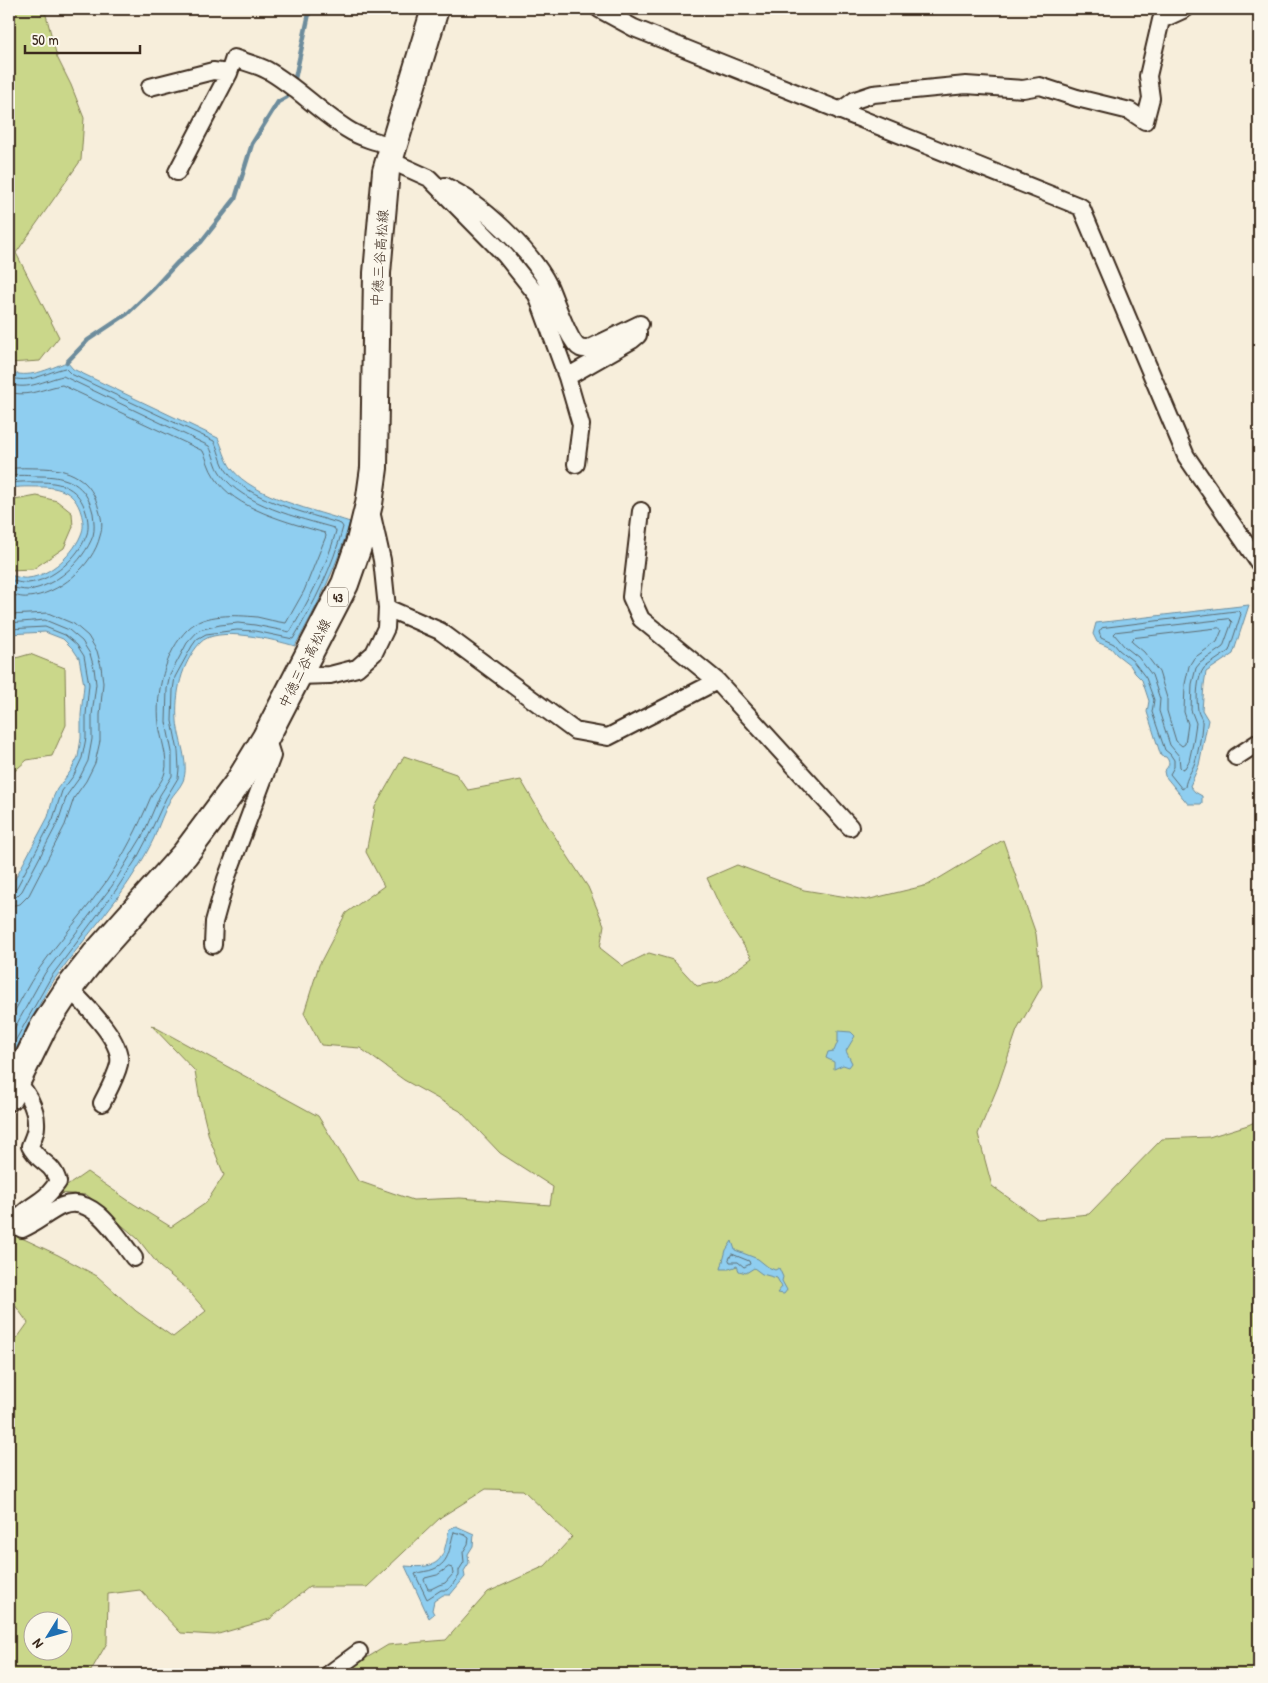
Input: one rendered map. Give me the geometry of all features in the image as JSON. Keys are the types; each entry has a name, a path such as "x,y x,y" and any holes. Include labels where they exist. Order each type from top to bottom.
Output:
{"main road":[{"name":"中徳三谷高松線","path":"11,1085 44,1026 69,988 95,955 184,854 238,782 266,737 345,584 360,540 369,504 374,468 377,273 386,171 435,9"}],"street":[{"path":"599,9 634,28 1082,207 1186,456 1259,563"},
{"path":"840,111 855,100 873,94 966,85 1023,89 1040,86 1077,98 1130,111 1145,121 1151,98 1148,76 1161,20 1185,9"},
{"path":"177,172 229,73 234,58 266,70 292,87 322,112 348,130 373,141 429,178 457,192 507,231 548,285 569,334 574,343 580,348 588,349 640,324 638,335 632,340 567,377"},
{"path":"150,87 213,71 229,73"},
{"path":"429,178 505,255 537,295 567,377 581,425 576,464"},
{"path":"296,676 330,675 357,668 374,653 386,628 387,608 382,560 369,504"},
{"path":"641,511 631,597 641,619 717,681 850,827"},
{"path":"387,608 440,631 575,731 608,737 717,681"},
{"path":"213,945 214,922 226,879 272,756 266,737"},
{"path":"1236,758 1259,742"},
{"path":"69,988 93,1013 116,1046 119,1062 102,1103"},
{"path":"11,1085 26,1092 34,1110 36,1127 30,1146 35,1156 56,1172 58,1182 45,1197 17,1220 17,1225 22,1229 62,1206 74,1203 86,1205 97,1212 134,1258"},
{"path":"329,1674 359,1652"}],"green space":[{"path":"9,9 48,9 45,11 57,57 84,118 81,160 16,253 59,337 40,361 9,363"},
{"path":"37,496 57,501 72,513 73,527 64,548 33,569 9,570 9,501"},
{"path":"30,654 65,668 66,725 52,756 27,760 9,776 9,660"},
{"path":"404,756 456,774 468,790 521,780 548,826 588,887 604,925 600,948 623,966 649,953 673,960 697,986 719,982 752,958 726,919 707,878 737,865 804,890 866,900 928,885 1003,840 1036,934 1042,986 1017,1030 998,1086 978,1134 992,1186 1038,1219 1089,1214 1162,1139 1209,1137 1259,1120 1259,1674 340,1674 388,1645 446,1640 488,1592 545,1566 572,1537 523,1490 486,1489 441,1517 367,1587 309,1587 270,1619 215,1635 181,1633 140,1590 108,1594 107,1643 89,1674 9,1674 9,1340 18,1337 28,1323 9,1297 9,1232 97,1276 136,1311 173,1337 206,1311 186,1288 160,1267 138,1239 87,1195 57,1193 87,1172 171,1227 206,1203 224,1175 209,1137 195,1071 151,1025 318,1116 358,1181 413,1200 460,1198 550,1205 553,1187 500,1153 460,1111 404,1080 360,1048 321,1045 304,1013 319,965 346,913 384,886 366,852 375,807"}],"water":[{"path":"67,362 73,369 218,438 232,469 255,488 286,502 350,522 326,585 295,646 274,640 232,634 208,638 193,651 184,670 177,700 177,721 185,767 183,781 170,800 154,838 139,866 121,893 54,980 9,1063 9,890 48,817 57,789 70,772 78,757 84,685 79,658 63,639 45,632 9,634 9,575 28,578 45,573 53,568 74,548 79,540 83,525 82,516 75,500 66,492 47,487 9,489 9,371 31,374"},
{"path":"1249,605 1233,654 1206,672 1202,710 1208,720 1199,765 1190,786 1202,796 1202,804 1188,804 1165,776 1164,771 1169,763 1166,757 1161,756 1147,712 1149,701 1142,680 1130,665 1111,648 1097,642 1093,634 1096,623"},
{"path":"838,1031 851,1032 855,1036 846,1051 852,1063 849,1067 843,1065 834,1069 834,1062 826,1058 828,1052 834,1051 838,1041"},
{"path":"732,1241 735,1250 758,1259 775,1270 779,1268 783,1277 782,1281 787,1290 784,1294 777,1293 782,1287 777,1278 762,1274 754,1268 746,1273 739,1271 737,1266 721,1269 726,1250"},
{"path":"456,1526 474,1534 473,1546 468,1554 469,1563 464,1571 465,1577 450,1595 443,1595 434,1601 432,1610 434,1614 429,1618 405,1566 426,1566 438,1561 445,1549 449,1529"}],"waterway":[{"path":"294,83 310,9"},
{"path":"67,362 88,340 127,314 177,263 201,242 235,199 252,144 278,102 287,97 291,90"}]}
